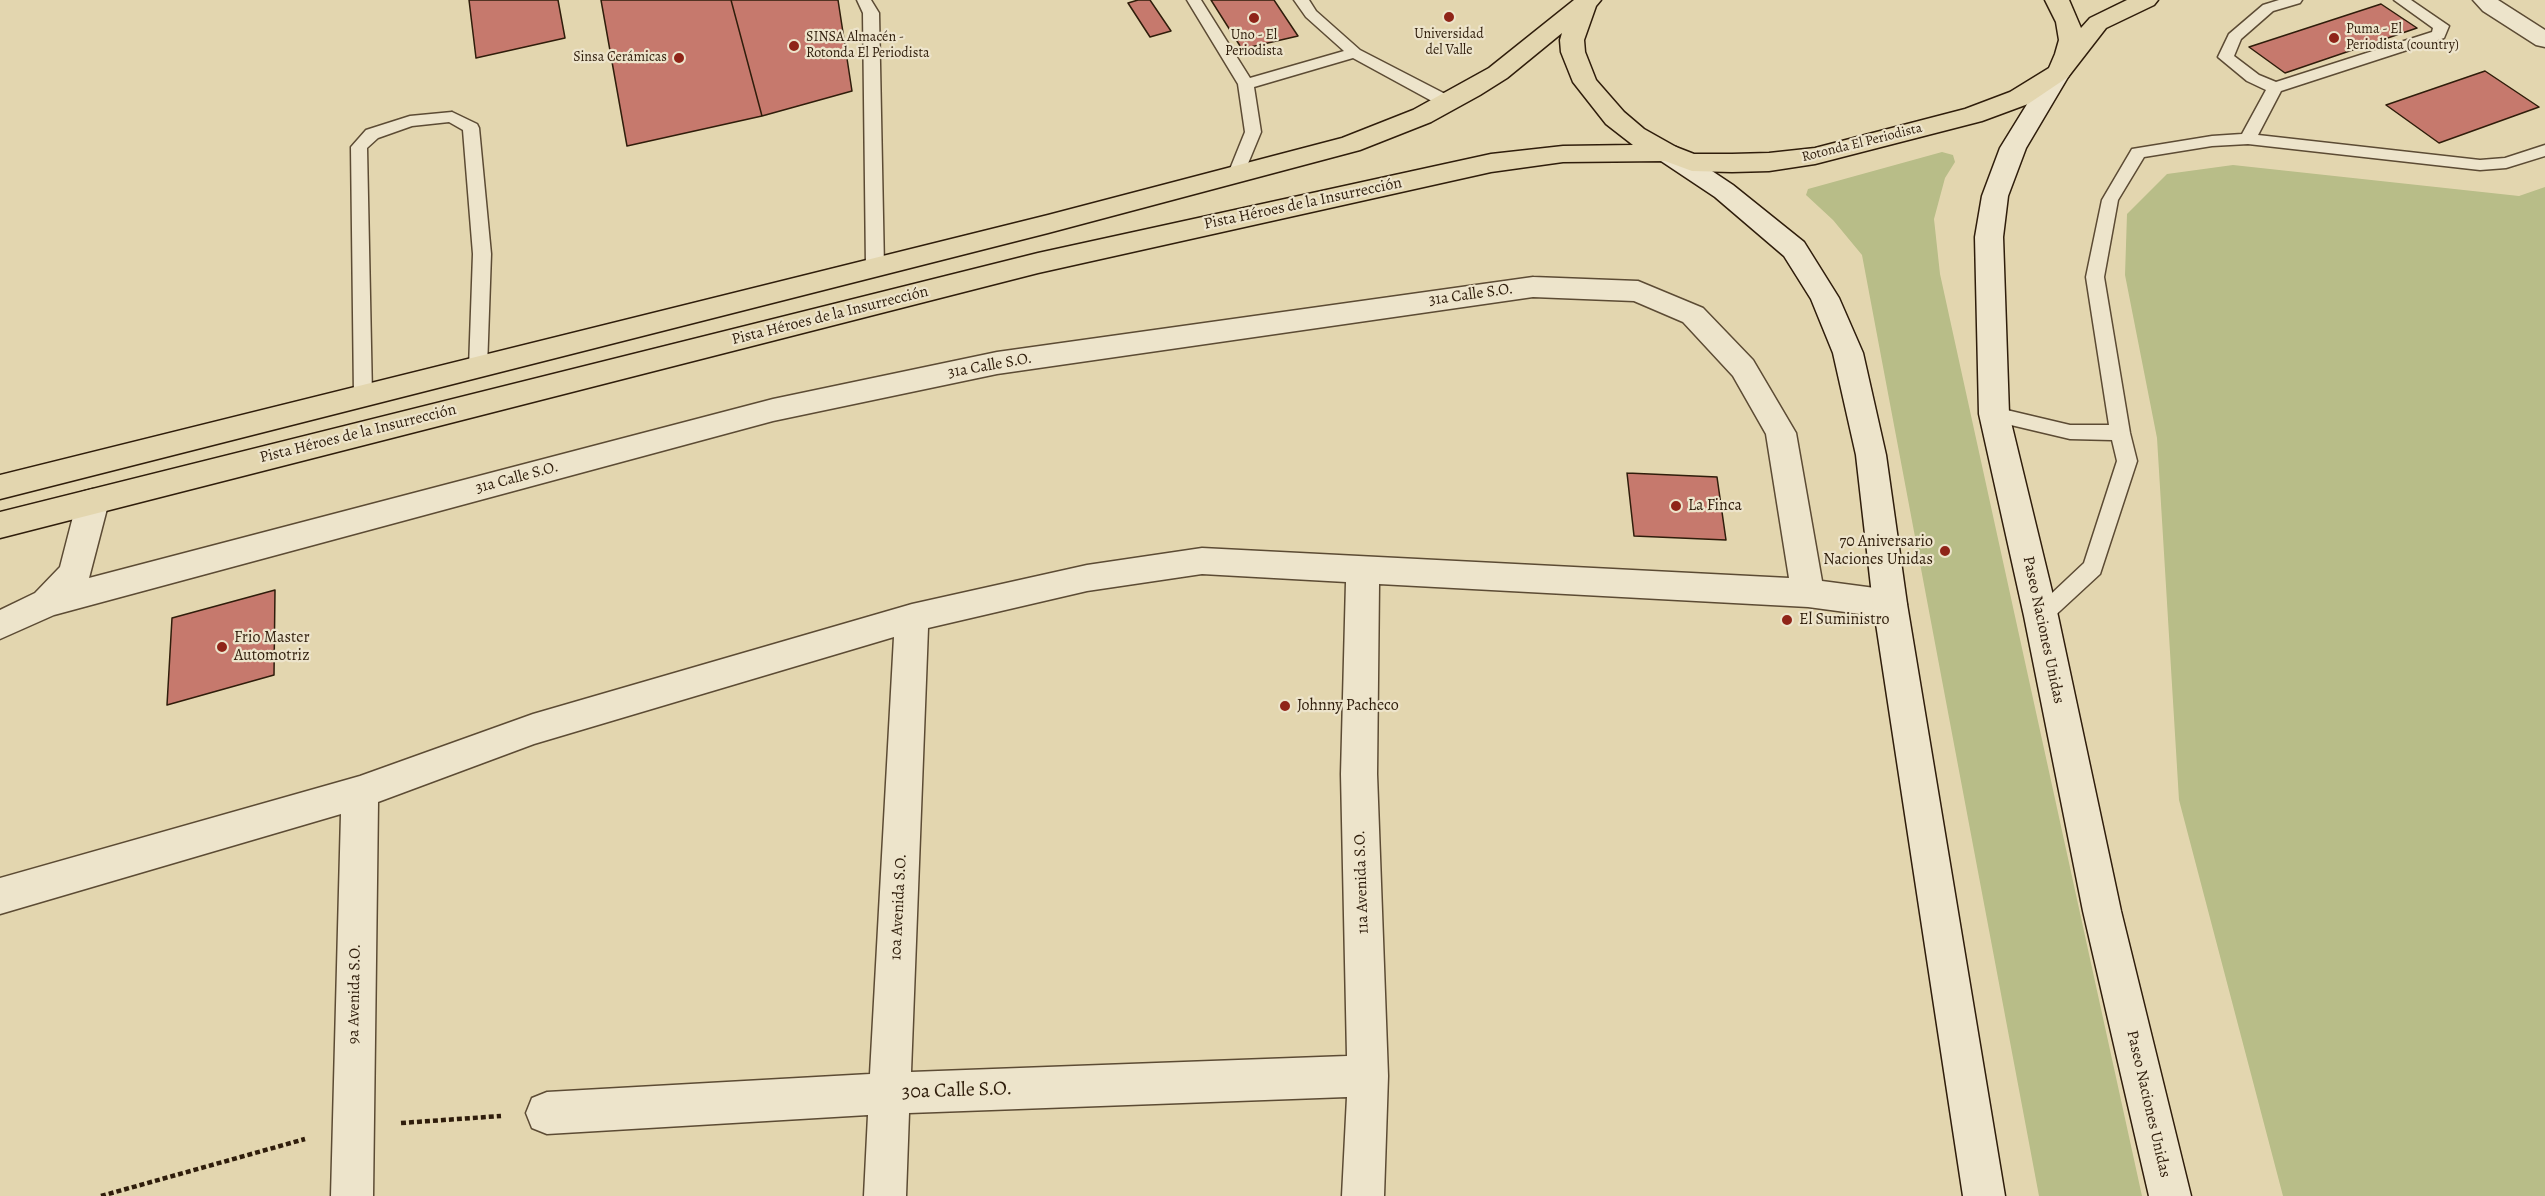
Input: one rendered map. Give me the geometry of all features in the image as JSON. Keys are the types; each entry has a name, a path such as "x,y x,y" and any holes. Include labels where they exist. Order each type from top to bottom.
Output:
{"main road":[{"path":"2057,0 2068,22 2071,40 2059,72"},
{"path":"2059,72 2098,23 2146,0"},
{"path":"0,487 875,268 1371,137 1422,116 1497,73 1587,1"},
{"name":"Rotonda El Periodista","path":"1587,1 1572,40 1573,52 1585,82 1623,126 1667,153 1692,162 1769,162 1815,156 1996,107 2032,90 2059,72"},
{"name":"Pista Héroes de la Insurrección","path":"0,525 1038,263 1233,219 1491,163 1563,154 1667,153"}],"street":[{"path":"2485,0 2545,40"},
{"name":"Paseo Naciones Unidas","path":"2059,72 2013,148 1995,196 1989,237 1994,414 2041,616 2102,911 2170,1196"},
{"path":"1667,153 1724,191 1794,249 1825,298 1848,353 1871,455 1890,604 1984,1196"},
{"name":"31a Calle S.O.","path":"0,625 47,603 784,407 997,363 1533,287 1638,291 1693,315 1743,368 1781,433 1808,593"},
{"path":"47,603 75,573 93,501"},
{"path":"0,896 360,792 533,729 912,618 1087,578 1202,561 1808,593 1890,604"},
{"name":"11a Avenida S.O.","path":"1363,568 1359,774 1368,1076 1363,1196"},
{"name":"10a Avenida S.O.","path":"885,1196 912,618"},
{"name":"9a Avenida S.O.","path":"352,1196 360,792"},
{"name":"30a Calle S.O.","path":"547,1113 891,1093 1368,1076"}],"lane":[{"path":"864,0 871,13 875,268"},
{"path":"1194,0 1246,84 1253,132 1236,174"},
{"path":"1300,0 1311,14 1355,53 1447,102"},
{"path":"2253,0 2268,8"},
{"path":"2295,0 2268,8 2234,37 2226,57 2253,78 2275,88 2439,35 2441,26 2402,0"},
{"path":"1246,84 1355,53"},
{"path":"2248,139 2275,88"},
{"path":"363,396 359,147 372,134 410,121 452,117 471,128 482,254 478,368"},
{"path":"2041,616 2093,568 2127,461 2120,433 2095,278 2110,200 2138,153 2212,141 2248,139 2480,165 2506,163 2545,150"},
{"path":"1994,414 2070,432 2120,433"}],"green space":[{"path":"1942,152 1953,155 1955,162 1945,178 1934,219 1940,274 2142,1196 2039,1196 1862,255 1833,220 1806,195 1808,189"},
{"path":"2233,165 2519,196 2545,187 2545,1196 2283,1196 2179,800 2157,438 2125,275 2127,214 2167,174"}],"building":[{"path":"469,0 558,0 565,38 476,58"},
{"name":"Sinsa Cerámicas","path":"601,0 731,0 762,116 627,146"},
{"name":"SINSA Almacén - Rotonda El Periodista","path":"731,0 838,0 852,91 762,116"},
{"path":"1150,0 1171,31 1150,37 1128,3"},
{"name":"Uno - El Periodista","path":"1211,0 1274,0 1298,36 1242,49"},
{"name":"Puma - El Periodista (country)","path":"2381,4 2417,28 2285,73 2249,47"},
{"path":"2485,71 2539,107 2439,143 2386,105"},
{"name":"La Finca","path":"1627,473 1717,477 1726,540 1634,536"},
{"name":"Frio Master Automotriz","path":"275,590 274,675 167,705 172,618"}],"place":[{"name":"Universidad del Valle","path":"1449,17"},
{"name":"Uno - El Periodista","path":"1254,18"},
{"name":"Puma - El Periodista (country)","path":"2334,38"},
{"name":"SINSA Almacén - Rotonda El Periodista","path":"794,46"},
{"name":"Sinsa Cerámicas","path":"679,58"},
{"name":"La Finca","path":"1676,506"},
{"name":"70 Aniversario Naciones Unidas","path":"1945,551"},
{"name":"El Suministro","path":"1787,620"},
{"name":"Frio Master Automotriz","path":"222,647"},
{"name":"Johnny Pacheco","path":"1285,706"}]}
